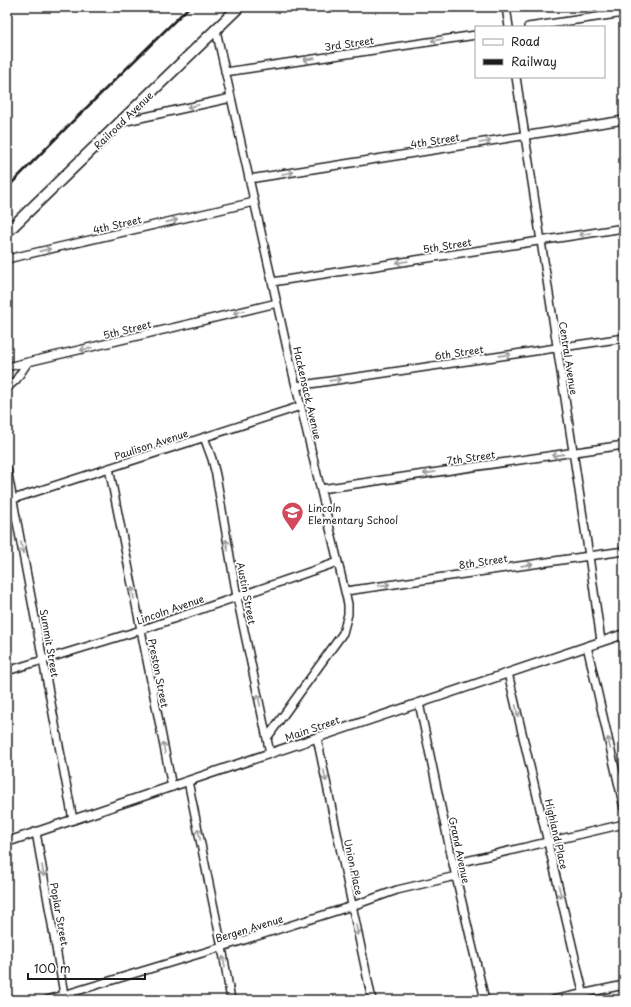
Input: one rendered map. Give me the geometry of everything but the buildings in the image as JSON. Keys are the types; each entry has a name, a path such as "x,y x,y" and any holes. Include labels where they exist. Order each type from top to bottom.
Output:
{"main road":[{"name":"Railroad Avenue","path":"7,232 240,7"}],"street":[{"path":"506,7 509,26"},
{"path":"535,26 624,13"},
{"name":"Hackensack Avenue","path":"216,30 296,386 346,591 348,614 343,633 267,738"},
{"name":"3rd Street","path":"225,72 475,35"},
{"name":"Central Avenue","path":"516,78 601,641"},
{"path":"121,122 231,98"},
{"name":"4th Street","path":"249,179 624,120"},
{"name":"4th Street","path":"7,259 254,202"},
{"name":"5th Street","path":"272,282 624,228"},
{"name":"5th Street","path":"7,367 277,303"},
{"name":"6th Street","path":"296,386 624,338"},
{"path":"7,388 16,380 28,362"},
{"name":"Paulison Avenue","path":"10,500 301,406"},
{"name":"Austin Street","path":"204,437 216,475 237,597 270,753"},
{"name":"7th Street","path":"321,488 624,445"},
{"name":"Preston Street","path":"109,468 172,787"},
{"name":"Summit Street","path":"7,469 10,500 43,660 73,820"},
{"name":"8th Street","path":"346,591 624,551"},
{"name":"Lincoln Avenue","path":"7,671 141,630 338,562"},
{"name":"Main Street","path":"7,842 624,634"},
{"path":"587,646 624,808"},
{"name":"Highland Place","path":"508,673 585,997"},
{"name":"Grand Avenue","path":"419,703 453,864 485,1000"},
{"name":"Union Place","path":"316,738 372,1000"},
{"path":"188,781 222,947 231,1000"},
{"path":"453,864 624,824"},
{"name":"Poplar Street","path":"36,832 65,997"},
{"name":"Bergen Avenue","path":"47,1000 65,997 352,906 397,890 456,876"},
{"path":"553,1000 585,997 624,985"}],"railway":[{"path":"7,188 189,7"}],"place":[{"name":"Lincoln Elementary School","path":"293,532"}]}
